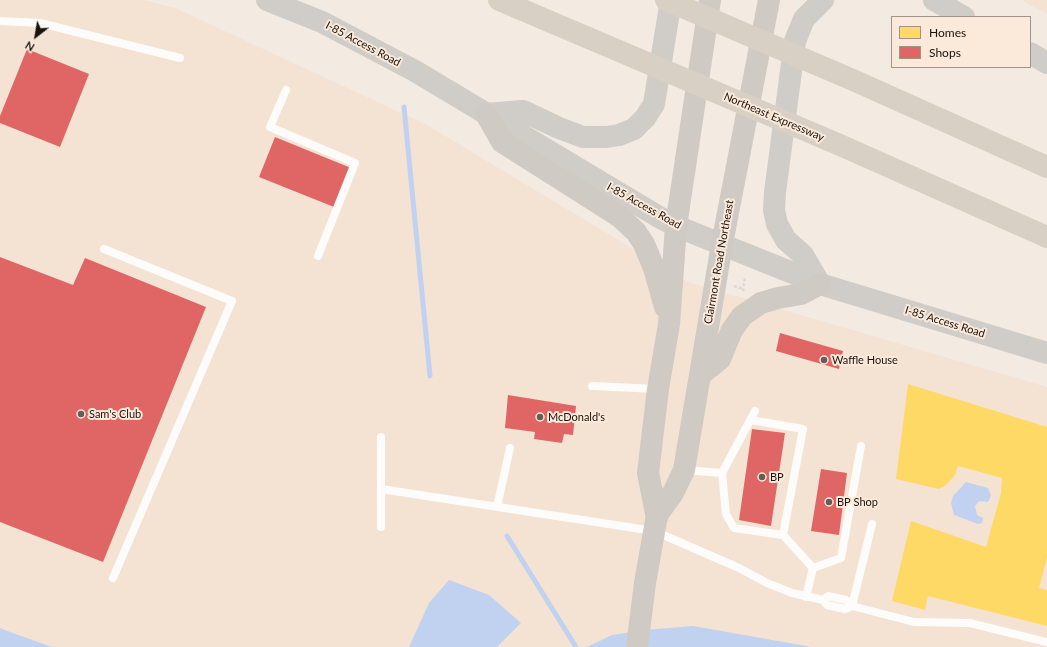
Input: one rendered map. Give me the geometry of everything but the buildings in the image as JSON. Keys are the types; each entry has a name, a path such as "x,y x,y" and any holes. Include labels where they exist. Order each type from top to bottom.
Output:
{"highway":[{"name":"Northeast Expressway","path":"499,0 840,145 1047,236"},
{"path":"666,0 853,80 1047,167"}],"main road":[{"name":"I-85 Access Road","path":"267,0 322,22 415,71 676,226 820,284 1047,353"},
{"path":"669,324 654,268 644,244 636,232 611,211 502,142 486,114 523,111 559,128 583,137 607,137 619,135 634,129 645,118 654,104 671,0"},
{"name":"Clairmont Road Northeast","path":"656,525 648,473 658,390 669,324 676,226 710,0"},
{"name":"Clairmont Road Northeast","path":"637,647 645,583 657,515 673,493 684,470 722,244 769,0"},
{"path":"700,374 720,359 732,330 742,316 761,303 800,294 820,284 803,255 786,240 777,224 774,210 775,192 795,41 804,19 823,0"},
{"path":"934,0 962,16"},
{"path":"1031,54 1047,63"}],"lane":[{"path":"0,21 40,23 180,58"},
{"path":"286,90 270,127 355,163 318,256"},
{"path":"104,249 232,301 113,578"},
{"path":"592,386 658,390"},
{"path":"755,411 722,473 726,514 734,528 783,535 813,568"},
{"path":"751,420 803,429 783,535"},
{"path":"381,437 381,527"},
{"path":"813,568 841,558 861,446"},
{"path":"497,507 510,448"},
{"path":"684,470 722,473"},
{"path":"382,489 497,507 656,525 767,583 792,593 823,600 826,605 845,609 852,606 914,622 970,623 1047,642"},
{"path":"852,606 872,524"},
{"path":"806,597 813,568"}],"path":[{"path":"734,286 743,289"}],"shaded area":[{"path":"0,0 143,0 175,8 427,125 688,282 1047,387 1047,647 0,647"},
{"path":"1022,0 1047,0 1047,14 1027,3"}],"water":[{"path":"966,482 988,488 991,496 988,502 979,501 975,506 977,515 983,518 982,523 978,524 954,515 951,503 953,496"},
{"path":"449,580 489,595 521,623 497,647 409,647 429,603"},
{"path":"693,626 812,647 587,647 612,635 645,630"},
{"path":"0,628 10,632 52,647 0,647"}],"waterway":[{"path":"404,107 430,376"},
{"path":"507,536 576,647"}],"place":[{"name":"Waffle House","path":"824,360"},
{"name":"Sam's Club","path":"81,414"},
{"name":"McDonald's","path":"540,417"},
{"name":"BP","path":"762,477"},
{"name":"BP Shop","path":"829,502"}]}
